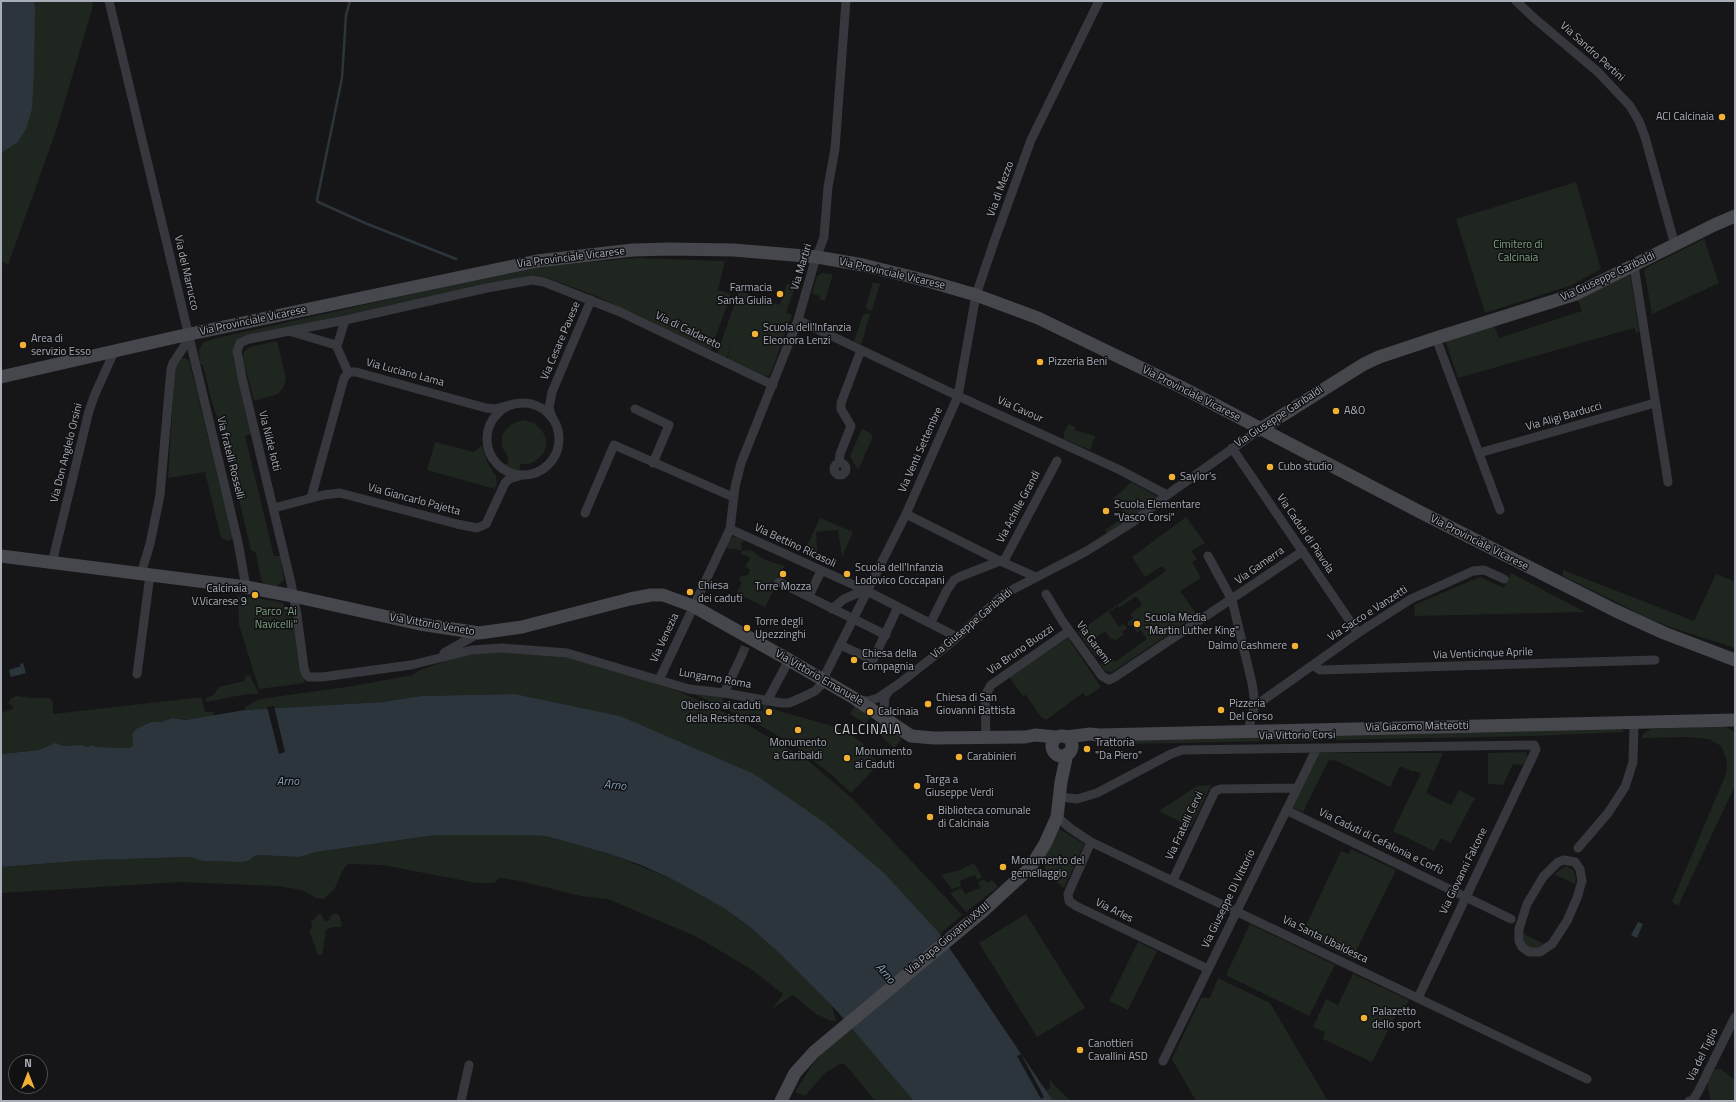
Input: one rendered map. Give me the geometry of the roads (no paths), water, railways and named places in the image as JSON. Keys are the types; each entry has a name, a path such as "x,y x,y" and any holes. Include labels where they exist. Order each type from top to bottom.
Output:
{"main road":[{"path":"1714,225 1735,210"},
{"path":"1714,225 1735,216"},
{"name":"Via Giuseppe Garibaldi","path":"1259,430 1364,364 1379,357 1576,294 1714,225"},
{"name":"Via Provinciale Vicarese","path":"1,377 537,260 633,250 706,249 759,251 817,257 882,269 976,295 1021,311 1083,339 1180,387 1259,430 1623,615 1664,633 1735,660"},
{"path":"1,556 246,587 293,596"},
{"name":"Via Vittorio Veneto","path":"293,596 420,624 479,634 522,627 640,597 659,595 667,596 693,606"},
{"name":"Via Vittorio Emanuele","path":"693,606 748,641 789,660 858,700 902,730"},
{"name":"Via Provinciale Vicarese","path":"1713,651 1735,654"},
{"name":"Via Giacomo Matteotti","path":"1061,746 1090,734 1735,720"},
{"path":"902,730 915,737 1025,737 1061,746"},
{"name":"Via Papa Giovanni XXIII","path":"781,1101 787,1087 801,1065 814,1052 958,931 1030,868 1045,844 1057,817 1061,782 1061,746"}],"street":[{"name":"Via del Marrucco","path":"109,1 188,335"},
{"name":"Via Martiri","path":"730,529 733,497 741,463 798,320 826,227 828,187 835,149 846,1"},
{"name":"Via di Mezzo","path":"958,396 976,295 1032,140 1099,1"},
{"name":"Via Sandro Pertini","path":"1516,1 1598,72 1630,106 1639,121 1645,137 1675,245"},
{"path":"1634,266 1668,482"},
{"name":"Via Nilde Iotti","path":"436,658 411,665 322,677 310,677 306,674 297,615 274,508 245,392 237,351 239,345 244,341 487,288 532,280 544,282 591,300"},
{"name":"Via di Caldereto","path":"591,300 641,322 773,385"},
{"name":"Via Cesare Pavese","path":"552,417 549,408 552,392 591,300"},
{"path":"311,498 344,378 348,372 336,344 344,320"},
{"name":"Via Cavour","path":"798,320 958,396 1113,467 1167,495"},
{"name":"Via Nilde Iotti","path":"290,331 336,344"},
{"path":"137,674 146,574 150,544 160,495 171,369 185,345 188,335"},
{"name":"Via fratelli Rosselli","path":"188,335 238,542 246,587"},
{"path":"1436,338 1500,510"},
{"path":"839,463 839,457 851,426 841,409 841,403 862,350"},
{"name":"Via Don Anglelo Orsini","path":"52,563 89,411 114,352"},
{"name":"Via Luciano Lama","path":"348,372 356,372 486,408 495,409 517,403 543,400 552,392"},
{"name":"Via Venti Settembre","path":"824,680 866,591 906,514 958,396"},
{"path":"517,403 540,407 552,417 556,424 559,437 555,455 549,464 535,473 522,475 509,472 500,467 491,455 487,444 488,429 493,418 500,410 517,403"},
{"name":"Via Aligi Barducci","path":"1479,454 1655,403"},
{"path":"635,409 669,425 653,463"},
{"name":"Via Giuseppe Garibaldi","path":"858,700 873,700 889,690 958,637 1004,594 1086,552 1133,522 1167,495 1259,430"},
{"path":"585,513 614,445 733,497"},
{"name":"Via Caduti di Piavola","path":"1232,448 1358,633"},
{"name":"Via Achille Grandi","path":"1000,561 1005,559 1057,461"},
{"name":"Via Giancarlo Pajetta","path":"274,508 311,498 340,493 477,528 486,524 505,483 510,479 522,475"},
{"path":"906,514 1000,561 1036,577"},
{"name":"Via Bettino Ricasoli","path":"730,529 866,591 931,622 958,637"},
{"name":"Via Venezia","path":"659,680 730,529"},
{"name":"Via Gamerra","path":"1232,600 1303,551"},
{"path":"1208,556 1232,600 1252,683 1255,706 1248,731"},
{"path":"931,622 946,590 954,580 1000,561"},
{"name":"Via Sacco e Vanzetti","path":"1255,706 1358,633 1411,599 1473,571 1484,570 1504,579"},
{"path":"808,596 821,571"},
{"path":"780,582 886,635"},
{"path":"832,609 844,599 866,591"},
{"name":"Via Garemi","path":"1046,594 1069,631 1102,676 1109,680 1232,600"},
{"path":"840,646 873,660 898,607"},
{"name":"Via Bruno Buozzi","path":"986,738 985,696 991,685 1069,631"},
{"path":"436,658 479,634"},
{"name":"Lungarno Roma","path":"436,658 484,648 546,650 567,653 690,689 724,693 767,702 789,703 815,691 824,680"},
{"path":"724,693 742,655"},
{"path":"767,702 789,660"},
{"name":"Via Venticinque Aprile","path":"1313,665 1320,670 1655,660"},
{"path":"889,690 885,697 885,711 902,730"},
{"path":"1578,848 1576,858 1582,876 1580,890 1569,916 1552,944 1540,952 1529,952 1520,944 1519,930 1524,911 1531,896 1543,877 1558,862 1564,860 1578,848 1620,797 1627,782 1634,757 1634,723"},
{"name":"Via Vittorio Corsi","path":"1060,797 1078,799 1097,793 1171,754 1182,750 1529,744 1536,747 1533,756"},
{"name":"Via Giuseppe Di Vittorio","path":"1163,1061 1317,748"},
{"name":"Via Giovanni Falcone","path":"1418,998 1465,896 1533,756"},
{"name":"Via Fratelli Cervi","path":"1173,880 1215,791 1221,789 1297,788"},
{"name":"Via Caduti di Cefalonia e Corfù","path":"1286,810 1511,919"},
{"name":"Via Santa Ubaldesca","path":"1057,817 1070,828 1092,842 1587,1079"},
{"name":"Via Arles","path":"1092,842 1068,894 1069,901 1076,906 1208,969"},
{"path":"1564,860 1575,862 1579,867"},
{"path":"1519,930 1511,919 1519,916 1524,911"},
{"name":"Via del Tiglio","path":"1689,1101 1693,1100 1698,1092 1735,1017"},
{"path":"461,1101 469,1065"}],"water":[{"path":"1,1 34,1 35,10 32,109 26,129 18,142 1,153"},
{"path":"23,663 26,673 11,677 9,670 21,666 20,664"},
{"name":"Arno","path":"515,694 620,716 754,774 825,823 884,873 940,934 1053,1101 914,1101 837,1011 778,952 750,927 724,908 672,879 641,865 610,854 546,836 436,835 316,852 300,857 256,855 248,861 241,862 203,861 190,857 91,860 1,867 1,754 39,750 55,743 64,746 81,745 88,747 91,745 95,747 128,748 133,746 132,734 136,729 151,722 162,722 172,718 186,720 245,710 383,702 421,696"},
{"path":"1638,922 1643,924 1637,938 1631,935"}],"waterway":[{"path":"350,1 346,15 342,78 317,200 318,202 365,223 456,259"}],"tunnel":[{"path":"742,655 746,645"}],"place":[{"name":"ACI Calcinaia","path":"1722,117"},
{"name":"Farmacia Santa Giulia","path":"780,294"},
{"name":"Scuola dell'Infanzia Eleonora Lenzi","path":"755,334"},
{"name":"Area di servizio Esso","path":"23,345"},
{"name":"Pizzeria Beni","path":"1040,362"},
{"name":"A&O","path":"1336,411"},
{"name":"Cubo studio","path":"1270,467"},
{"name":"Saylor's","path":"1172,477"},
{"name":"Scuola Elementare \"Vasco Corsi\"","path":"1106,511"},
{"name":"Torre Mozza","path":"783,574"},
{"name":"Scuola dell'Infanzia Lodovico Coccapani","path":"847,574"},
{"name":"Chiesa dei caduti","path":"690,592"},
{"name":"Calcinaia V.Vicarese 9","path":"255,595"},
{"name":"Scuola Media \"Martin Luther King\"","path":"1137,624"},
{"name":"Torre degli Upezzinghi","path":"747,628"},
{"name":"Dalmo Cashmere","path":"1295,646"},
{"name":"Chiesa della Compagnia","path":"854,660"},
{"name":"Chiesa di San Giovanni Battista","path":"928,704"},
{"name":"Pizzeria Del Corso","path":"1221,710"},
{"name":"Obelisco ai caduti della Resistenza","path":"769,712"},
{"name":"Calcinaia","path":"870,712"},
{"name":"Monumento a Garibaldi","path":"798,730"},
{"name":"Trattoria \"Da Piero\"","path":"1087,749"},
{"name":"Carabinieri","path":"959,757"},
{"name":"Monumento ai Caduti","path":"847,758"},
{"name":"Targa a Giuseppe Verdi","path":"917,786"},
{"name":"Biblioteca comunale di Calcinaia","path":"930,817"},
{"name":"Monumento del gemellaggio","path":"1003,867"},
{"name":"Palazetto dello sport","path":"1364,1018"},
{"name":"Canottieri Cavallini ASD","path":"1080,1050"}],"district":[{"name":"CALCINAIA","path":"868,731"}],"park label":[{"name":"Cimitero di Calcinaia","path":"1518,251"},
{"name":"Parco \"Ai Navicelli\"","path":"276,618"}]}
